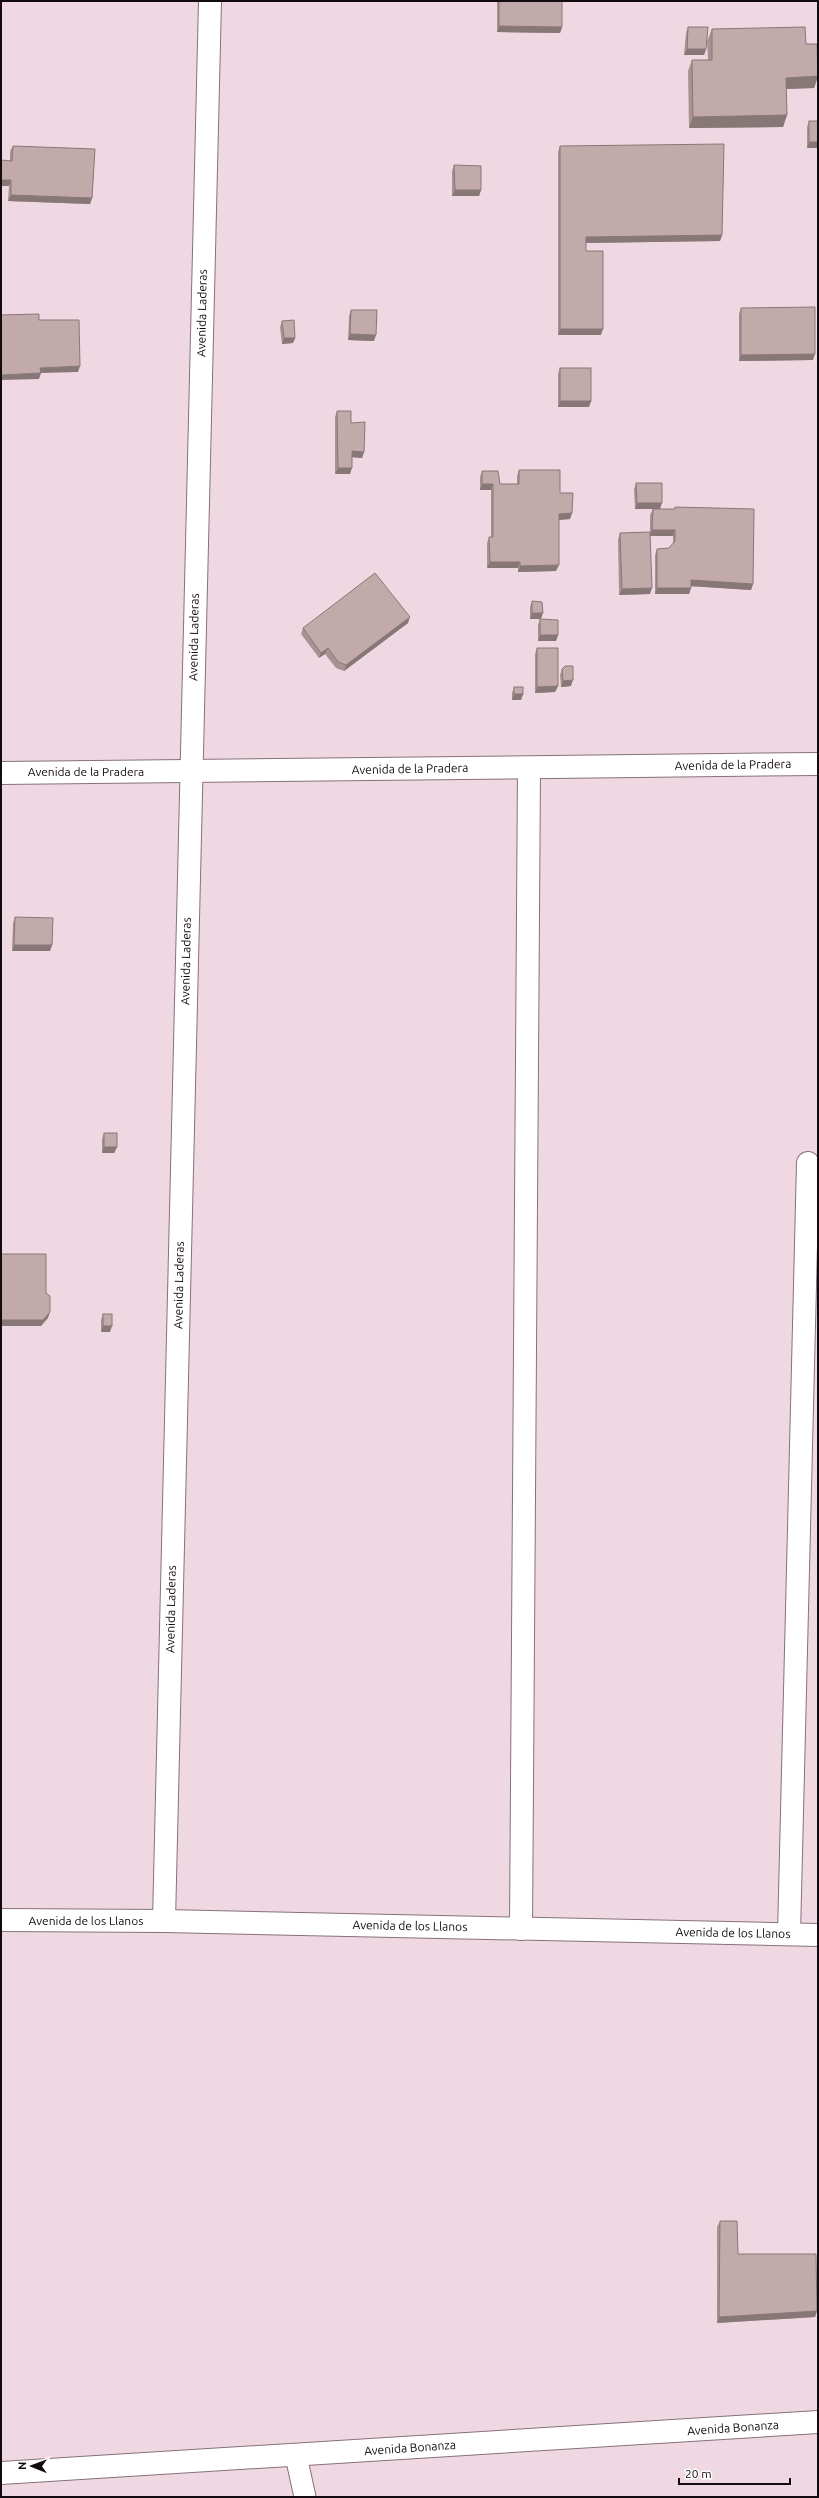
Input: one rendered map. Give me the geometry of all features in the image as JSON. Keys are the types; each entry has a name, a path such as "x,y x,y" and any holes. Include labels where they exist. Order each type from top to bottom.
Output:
{"street":[{"name":"Avenida Laderas","path":"164,1921 210,1"},
{"name":"Avenida de la Pradera","path":"1,773 818,764"},
{"path":"521,1929 530,768"},
{"path":"788,1934 808,1163"},
{"name":"Avenida de los Llanos","path":"1,1920 164,1921 818,1935"},
{"name":"Avenida Bonanza","path":"1,2474 818,2422"}],"lane":[{"path":"296,2456 305,2497"}],"building":[{"path":"499,1 562,1 562,27 499,26"},
{"path":"688,27 708,27 706,49 687,49"},
{"path":"805,27 806,44 817,44 818,76 786,78 787,115 693,117 692,60 712,60 712,29"},
{"path":"809,121 818,121 818,142 809,142"},
{"path":"724,144 722,235 586,237 586,251 603,251 603,329 560,329 560,146"},
{"path":"13,146 95,149 92,198 11,195 11,180 1,180 1,160 12,161"},
{"path":"454,165 481,166 481,190 455,190"},
{"path":"815,307 815,354 741,355 741,308"},
{"path":"351,310 377,310 376,335 350,334"},
{"path":"39,314 39,320 79,320 80,366 40,368 41,373 1,375 1,315"},
{"path":"294,320 295,338 284,338 282,321"},
{"path":"560,368 591,368 591,401 560,401"},
{"path":"337,411 351,411 351,423 365,422 364,452 352,451 352,468 338,468"},
{"path":"519,470 560,470 560,493 573,493 572,513 559,514 559,565 520,566 520,562 490,562 489,537 493,537 493,484 482,484 482,471 498,471 500,484 519,484"},
{"path":"636,483 662,483 662,503 637,503"},
{"path":"675,507 754,509 753,584 691,580 691,588 657,588 657,549 669,548 675,541 675,530 652,530 653,509 675,509"},
{"path":"650,532 652,588 622,589 620,533"},
{"path":"375,573 410,617 346,665 338,662 328,648 321,653 303,628"},
{"path":"532,601 542,602 543,613 532,613"},
{"path":"540,619 558,620 558,635 540,635"},
{"path":"537,648 558,648 558,686 537,687"},
{"path":"565,666 573,666 573,680 563,681 562,669"},
{"path":"514,687 523,687 523,694 514,694"},
{"path":"15,917 53,918 52,945 14,945"},
{"path":"104,1133 117,1133 117,1147 104,1147"},
{"path":"1,1254 46,1254 46,1293 50,1296 50,1312 43,1320 1,1320"},
{"path":"103,1314 112,1314 112,1326 103,1326"},
{"path":"720,2221 737,2221 738,2254 816,2254 817,2311 719,2317"}]}
